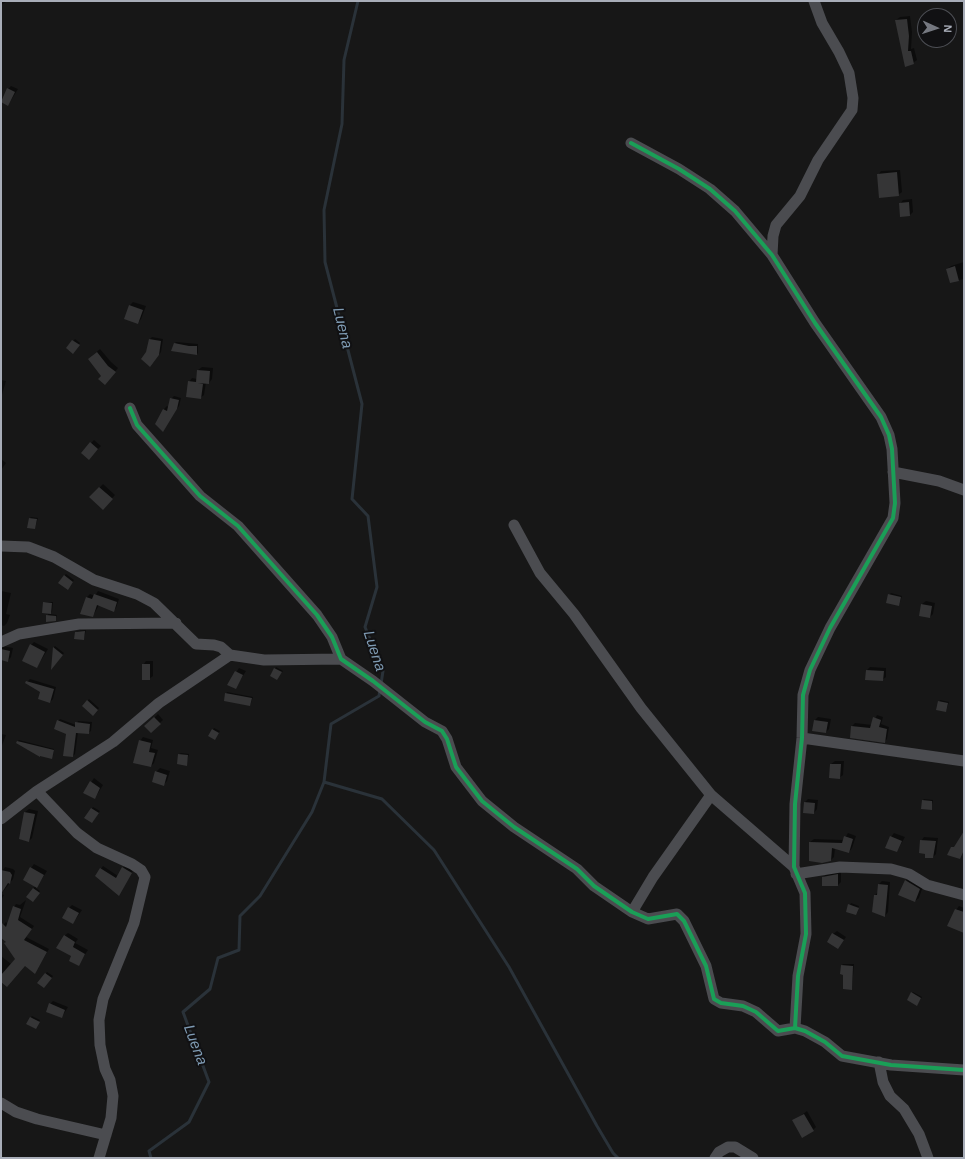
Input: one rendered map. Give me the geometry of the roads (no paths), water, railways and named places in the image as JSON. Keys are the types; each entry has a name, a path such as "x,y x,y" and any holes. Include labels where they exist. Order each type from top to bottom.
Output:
{"street":[{"path":"772,255 776,225 800,196 818,160 852,110 853,98 849,73 822,23 814,1"},
{"path":"632,143 679,169 710,189 727,203 772,255 815,323 881,417 889,435 895,508 890,526 853,584 810,670 803,695 802,738 794,804 795,871"},
{"path":"756,236 774,231"},
{"path":"130,408 137,425 200,496 238,526 317,615 332,637 341,659 373,681 425,722 442,732 447,739 456,767 482,801 514,827 577,869 594,886 632,912 648,919 678,914 684,921 706,966 714,998 721,1003 743,1006 756,1012 778,1031 795,1028 805,1031 825,1042 842,1056 879,1062 964,1070"},
{"path":"893,472 939,481 964,490"},
{"path":"514,525 540,573 574,614 641,708 711,795 795,871 805,893 806,934 798,976 795,1028"},
{"path":"1,546 28,547 54,556 94,580 137,594 154,603 176,623 193,642 222,647 230,654 264,660 341,659"},
{"path":"1,642 19,634 79,624 176,623"},
{"path":"1,819 37,791 113,742 159,703 230,654"},
{"path":"802,738 964,761"},
{"path":"37,791 77,833 97,848 132,864 141,870 145,877 134,923 103,999 99,1020 100,1045 103,1063 110,1080 113,1096 111,1118 99,1158"},
{"path":"632,912 653,877 711,795"},
{"path":"795,871 840,867 891,869 909,874 927,885 964,895"},
{"path":"879,1062 883,1082 890,1096 904,1109 915,1128 928,1158"},
{"path":"1,1103 16,1112 37,1119 106,1134"},
{"path":"714,1158 719,1152 728,1147 735,1147 753,1158"}],"waterway":[{"name":"Luena","path":"358,1 344,60 342,124 324,210 325,262 362,404 352,499 368,516 377,587 365,627 383,671 381,684"},
{"name":"Luena","path":"151,1158 149,1151 189,1122 209,1082 183,1012 210,989 218,958 239,950 240,916 260,896 312,812 324,782 331,724 379,696 380,689"},
{"path":"324,782 382,799 434,850 509,967 597,1126 613,1153 618,1158"}]}
